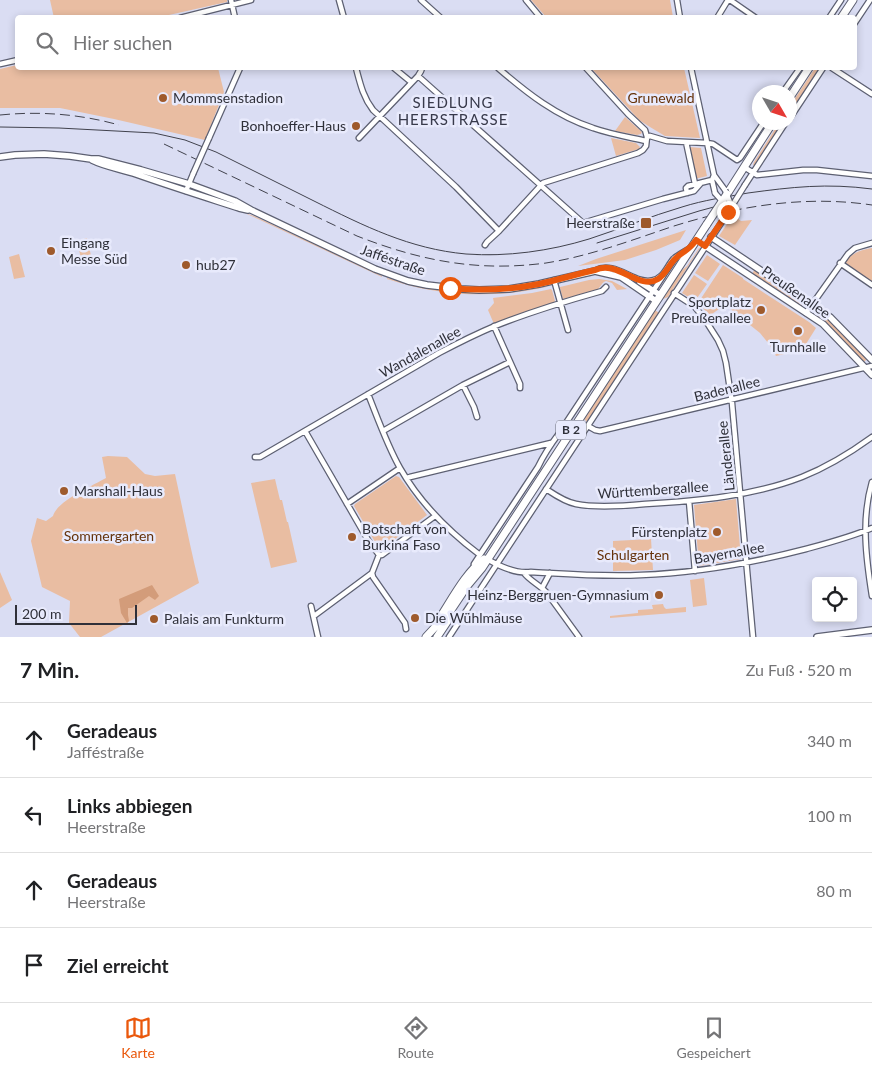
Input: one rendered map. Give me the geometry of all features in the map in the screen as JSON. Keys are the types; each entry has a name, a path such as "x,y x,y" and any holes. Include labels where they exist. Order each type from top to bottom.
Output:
{"main road":[{"path":"843,15 853,0"},
{"path":"797,86 807,70"},
{"name":"B 2","path":"432,630 464,582 482,561 654,296 691,248 768,130"},
{"name":"Jafféstraße","path":"0,157 44,154 98,159 189,184 235,201 370,267 417,283 479,290 515,288 600,268 616,270 645,282 658,279 663,275"},
{"name":"Jafféstraße","path":"90,159 99,164 136,174 239,208 251,210"},
{"name":"Preußenallee","path":"711,237 830,317 872,360"},
{"name":"Preußenallee","path":"705,246 823,324 872,375"},
{"path":"663,275 676,258 691,248"},
{"name":"Jafféstraße","path":"595,270 621,277 654,296"},
{"name":"Jafféstraße","path":"634,278 654,296"},
{"name":"B 2","path":"437,637 467,586 482,568 483,557"},
{"name":"B 2","path":"426,637 452,610"},
{"path":"817,637 872,630"}],"street":[{"path":"190,15 232,3 251,0"},
{"path":"339,0 343,15"},
{"path":"421,0 438,15"},
{"path":"526,0 539,15"},
{"path":"677,0 680,15"},
{"path":"719,15 729,0 752,15"},
{"path":"831,15 841,0"},
{"path":"857,20 870,0"},
{"path":"0,64 15,61"},
{"path":"186,191 239,70"},
{"path":"356,70 364,97 368,104 456,187 499,231"},
{"path":"396,70 411,82"},
{"path":"359,138 418,76 421,70"},
{"path":"500,70 540,102 572,120 594,129 646,139 650,136 667,141 713,144 737,160 759,130"},
{"path":"485,245 543,183 638,153 646,146 645,130 588,70"},
{"path":"691,70 707,143 715,193 722,201"},
{"path":"788,85 799,70"},
{"path":"797,107 822,70"},
{"path":"835,70 872,94"},
{"path":"418,76 584,224 696,190 701,183"},
{"path":"449,637 745,185 755,174 781,130"},
{"path":"686,142 695,184"},
{"path":"744,168 755,174 817,170 872,176"},
{"path":"687,193 687,187 713,178"},
{"path":"713,178 727,191 732,207"},
{"name":"Preußenallee","path":"696,240 705,246"},
{"path":"806,313 848,254 855,248 872,244"},
{"path":"840,263 872,284"},
{"path":"483,557 538,467 542,456 654,296 663,275"},
{"path":"554,280 568,330"},
{"name":"Wandalenallee","path":"255,457 260,457 439,353 494,326 560,302 602,291 606,287"},
{"name":"Länderallee","path":"674,293 699,311 718,340 726,363 732,399 753,637"},
{"path":"654,296 666,302 670,299"},
{"path":"494,326 520,384 520,388"},
{"path":"384,431 463,385 510,362"},
{"name":"Badenallee","path":"588,426 600,431 872,366"},
{"path":"463,385 477,417"},
{"path":"368,394 400,468 419,497 453,534 483,557 496,564"},
{"path":"305,431 374,550 379,555"},
{"name":"Württembergallee","path":"546,489 570,503 585,505 630,505 689,501 741,494 765,489 802,477 841,458 872,437"},
{"path":"407,478 551,443"},
{"path":"536,446 542,456"},
{"path":"347,504 400,468"},
{"path":"872,482 866,513 865,531 867,567 872,596"},
{"path":"689,501 695,571"},
{"path":"379,555 382,555 435,516"},
{"name":"Bayernallee","path":"496,564 524,573 626,576 695,571 747,563 782,555 872,528"},
{"path":"314,616 372,573 379,555"},
{"path":"372,573 405,623 406,629"},
{"path":"524,573 527,578 542,588 552,599 579,637"},
{"path":"542,588 550,573"},
{"path":"311,606 318,637"}],"green space":[{"path":"50,0 227,0 227,2 169,15 53,15"},
{"path":"531,0 670,0 673,15 544,15"},
{"name":"Mommsenstadion","path":"15,65 15,70 218,70 224,92 205,140 60,108 0,108 0,69"},
{"name":"Grunewald","path":"593,70 684,70 700,138 665,136 639,120"},
{"path":"814,70 820,70 797,104 797,95"},
{"path":"625,117 642,132 641,134 615,131"},
{"path":"775,130 780,130 755,166 753,165"},
{"path":"611,138 636,143 640,147 639,149 616,156"},
{"path":"689,147 701,148 707,176 695,179"},
{"path":"243,212 254,216 382,277 258,219"},
{"path":"733,215 741,221 752,220 735,245 719,236"},
{"path":"686,230 680,240 656,250 625,260 578,266 596,259"},
{"path":"87,238 92,260 82,263 77,241"},
{"path":"699,248 668,297 663,299 680,272 687,266"},
{"path":"872,248 872,282 844,263 856,252"},
{"path":"19,254 25,277 14,279 9,257"},
{"path":"707,255 720,264 708,281 695,273"},
{"path":"723,265 816,328 806,344 806,349 776,356 760,333 725,305 709,316 698,303"},
{"path":"755,269 805,302 801,307 752,274"},
{"path":"694,275 707,284 695,301 682,293"},
{"path":"387,278 425,288 462,293 501,293 551,286 510,293 469,294 448,293 407,285"},
{"path":"599,279 612,281 627,289 617,290 612,283 606,281 597,290 563,299 560,287"},
{"path":"551,289 554,303 494,324 488,310 494,303 493,298"},
{"path":"655,310 659,313 587,422 584,419"},
{"path":"816,310 828,318 867,359 863,363 813,314"},
{"name":"Sommergarten","path":"102,457 127,457 145,474 155,476 175,474 199,583 101,637 80,637 69,623 70,601 42,587 31,541 37,518 46,521 68,499 106,478"},
{"path":"396,476 399,477 427,515 383,548 378,547 354,506"},
{"path":"275,479 288,522 297,562 271,568 251,483"},
{"name":"Fürstenplatz","path":"736,499 741,559 699,566 694,505"},
{"name":"Schulgarten","path":"651,539 653,570 613,571 613,541"},
{"path":"0,572 12,600 0,608"},
{"path":"704,578 707,605 693,607 690,580"},
{"path":"663,604 666,609 686,607 686,612 610,618 610,616 638,613 638,610 653,609 652,605"}],"shaded area":[{"path":"152,585 159,596 155,600 149,596 132,608 128,608 129,621 127,623 121,613 119,599"}],"tram line":[{"path":"0,127 154,133 185,140 216,152 388,235 426,247 466,254 513,254 559,247 589,239 690,205 748,193 780,189 840,186 872,189"},
{"path":"597,243 736,201"}],"railway":[{"path":"0,115 60,114 90,118 119,125"},
{"path":"164,144 357,236 427,258 473,265 521,265 562,260 611,247 698,219 772,204 822,201 872,205"}],"place":[{"name":"Mommsenstadion","path":"163,98"},
{"name":"Bonhoeffer-Haus","path":"356,126"},
{"name":"Heerstraße","path":"646,223"},
{"name":"Eingang Messe Süd","path":"51,251"},
{"name":"hub27","path":"186,265"},
{"name":"Sportplatz Preußenallee","path":"761,310"},
{"name":"Turnhalle","path":"798,331"},
{"name":"Marshall-Haus","path":"64,491"},
{"name":"Fürstenplatz","path":"717,532"},
{"name":"Botschaft von Burkina Faso","path":"352,537"},
{"name":"Heinz-Berggruen-Gymnasium","path":"659,595"},
{"name":"Die Wühlmäuse","path":"415,618"},
{"name":"Palais am Funkturm","path":"154,619"}],"district":[{"name":"SIEDLUNG HEERSTRASSE","path":"453,112"}],"route":[{"path":"450,288 479,290 509,289 538,284 600,268 616,270 645,282 654,281 663,275 672,261 691,248 696,240 705,246 728,212"}]}
